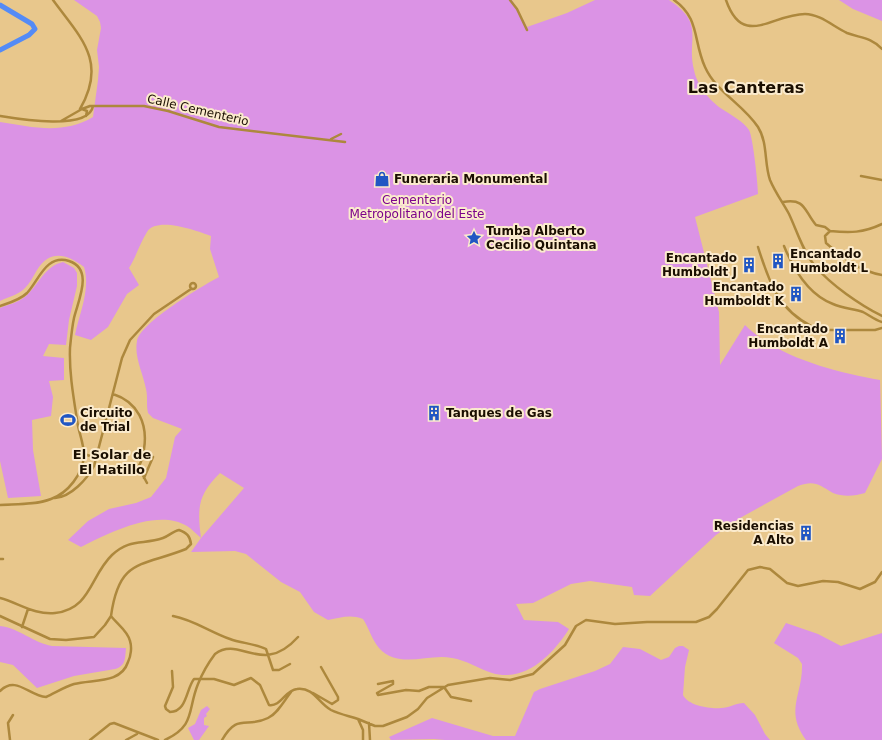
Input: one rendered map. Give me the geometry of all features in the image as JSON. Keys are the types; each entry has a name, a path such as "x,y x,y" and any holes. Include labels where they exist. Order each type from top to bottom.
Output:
{"street":[{"path":"53,0 77,31 80,39 86,45 91,57 88,93 81,109 87,111 85,117"},
{"path":"510,0 517,9 528,30"},
{"path":"674,0 688,12 692,20 704,66 713,81 723,92 741,107 758,128 764,139 770,179 783,202 814,266 856,301 882,316"},
{"path":"726,0 735,18 742,24 751,27 806,14 818,17 848,34 860,36 872,41 882,49"},
{"path":"0,116 23,120 61,121 85,117 91,112 93,106"},
{"name":"Calle Cementerio","path":"61,121 81,109 93,106 156,108 219,127 344,142"},
{"name":"Calle Cementerio","path":"327,140 342,134"},
{"path":"861,176 882,180"},
{"path":"783,202 793,200 798,202 805,208 816,225 825,227 830,231 840,234 870,230 882,224"},
{"path":"830,231 825,236 826,243 842,257 854,266 871,273 882,275"},
{"path":"758,246 769,283 786,308 799,320 813,327 818,326 820,330"},
{"path":"784,246 798,273 820,297 831,304 862,312 882,322"},
{"path":"0,306 24,296 42,270 53,262 63,260 71,262 82,272 83,283 73,324 70,363 72,387 84,454 80,470 75,480 65,491 52,499"},
{"path":"0,506 34,503 65,495 83,481 92,471 122,358 130,340 154,314 191,289"},
{"path":"813,327 814,332 819,332 820,330 875,330 882,328"},
{"path":"113,394 128,401 135,408 144,426 145,446 139,468 134,472"},
{"path":"84,454 92,456 97,454"},
{"path":"144,478 153,457"},
{"path":"139,468 147,483"},
{"path":"0,598 28,610 56,613 76,606 82,602 104,564 121,548 138,542 164,537 179,530 186,533 190,538 191,544 186,549 136,566 122,578 114,598 111,616 105,625 94,636 77,640 50,639 0,616"},
{"path":"378,684 393,681 393,684 377,693 378,696 406,690 419,691 428,687 444,687 490,678 510,680 533,674 565,645 576,626 586,620 615,624 647,622 696,622 709,617 717,609 748,570 760,567 770,569 787,583 798,586 822,581 838,582 860,589 868,587 875,582 882,572"},
{"path":"22,627 28,610"},
{"path":"0,691 7,685 15,684 46,697 74,684 114,677 123,673 130,657 130,640 111,616"},
{"path":"173,616 190,619 230,639 266,649 273,670 279,670 290,664"},
{"path":"164,740 177,733 186,724 193,706 198,684 212,658 219,652 229,650 268,656 288,648 298,637"},
{"path":"172,671 173,687 165,706 170,712 177,711 182,705 192,682 202,678 214,679 234,685 251,678 260,685 267,703 272,706 277,704 293,690 307,689 332,704 338,700 338,697 321,667"},
{"path":"444,687 452,697 471,701"},
{"path":"313,693 322,704 331,710 358,718 375,726 383,726 407,717 418,709 427,698 444,687"},
{"path":"222,740 228,729 234,725 260,721 272,716 293,690"},
{"path":"10,740 8,723 13,715"},
{"path":"358,718 363,730 363,740"},
{"path":"90,740 110,724 114,723 138,734 158,740"},
{"path":"369,723 370,740"},
{"path":"126,740 138,734"}],"green space":[{"name":"Cementerio Metropolitano del Este","path":"74,0 512,0 527,27 567,13 595,0 669,0 680,9 687,17 691,25 692,59 698,82 717,106 737,118 749,130 754,151 758,194 695,217 719,312 720,365 745,325 758,337 791,355 808,362 845,373 880,380 882,459 865,493 845,496 833,493 813,483 798,486 740,518 716,535 650,596 634,595 632,587 590,581 571,584 533,603 516,604 524,620 558,622 569,629 547,657 527,670 516,674 504,675 492,673 452,658 433,657 405,660 387,655 379,648 372,638 363,619 341,617 328,620 314,612 300,592 281,582 246,554 235,551 191,552 201,538 187,526 175,521 148,521 133,524 105,535 81,547 68,540 88,521 109,509 136,503 151,497 166,478 175,437 182,429 153,418 148,413 147,392 139,365 136,347 137,341 141,333 160,315 186,296 219,277 210,249 211,236 178,226 159,225 152,227 147,232 129,268 139,285 127,294 108,327 91,340 75,335 84,301 86,275 84,267 71,259 53,256 47,259 42,263 25,288 0,301 0,122 36,127 59,128 82,123 93,117 99,67 97,50 101,28 97,16","holes":["220,473 244,488 201,538 199,510 203,495"]},
{"path":"839,0 882,0 882,21 853,9"},
{"path":"63,262 74,268 77,273 77,286 69,320 66,345 49,344 43,356 64,358 64,380 49,381 53,397 51,416 32,420 33,450 41,496 8,498 0,461 0,308 17,302 26,296 51,267"},
{"path":"786,623 818,634 841,646 882,633 882,740 806,740 796,720 795,711 802,675 802,664 798,658 774,643"},
{"path":"0,626 7,627 39,642 52,646 126,648 124,661 119,668 74,676 37,688 13,665 0,662"},
{"path":"683,646 689,650 685,667 683,695 686,699 700,706 712,708 724,708 744,703 755,715 765,734 770,740 391,740 389,737 432,718 493,736 515,736 534,692 595,671 610,664 623,647 640,649 661,660 669,657 675,648"},
{"path":"207,706 210,709 206,714 207,716 204,718 204,725 209,726 199,740 194,740 188,728 195,724 201,710"}],"waterway":[{"path":"0,5 32,24 35,29 29,35 0,50"}],"place":[{"name":"Funeraria Monumental","path":"382,179"},
{"name":"Tumba Alberto Cecilio Quintana","path":"474,238"},
{"name":"Encantado Humboldt L","path":"778,261"},
{"name":"Encantado Humboldt J","path":"749,265"},
{"name":"Encantado Humboldt K","path":"796,294"},
{"name":"Encantado Humboldt A","path":"840,336"},
{"name":"Tanques de Gas","path":"434,413"},
{"name":"Circuito de Trial","path":"68,420"},
{"name":"Residencias A Alto","path":"806,533"}],"district":[{"name":"Las Canteras","path":"746,87"},
{"name":"El Solar de El Hatillo","path":"112,462"}]}
